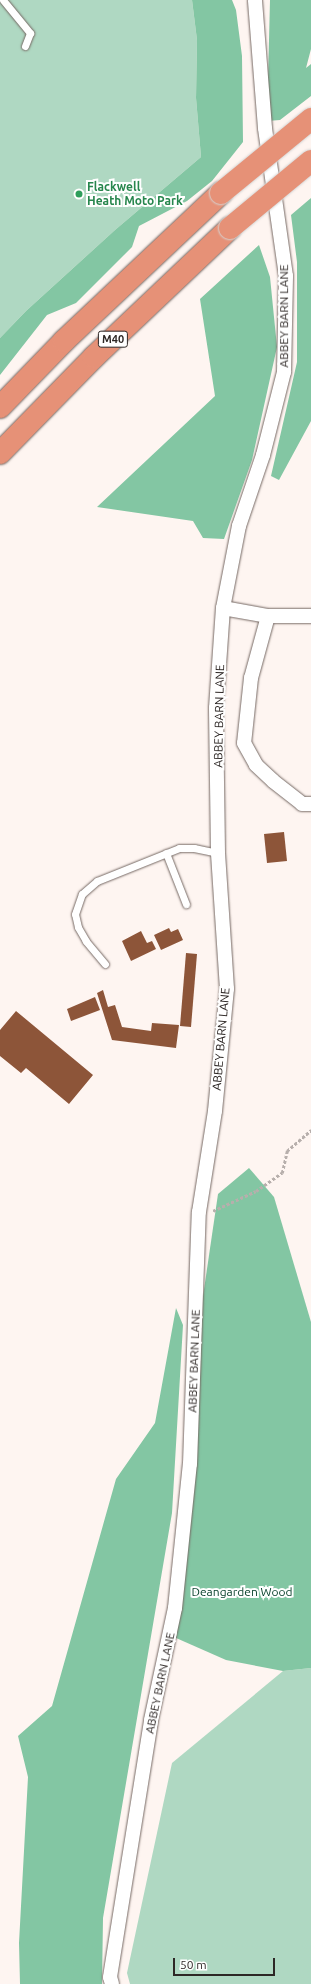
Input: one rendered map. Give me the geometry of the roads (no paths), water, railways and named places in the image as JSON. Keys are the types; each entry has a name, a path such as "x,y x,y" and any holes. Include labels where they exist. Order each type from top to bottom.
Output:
{"highway":[{"name":"M40","path":"0,407 64,341 221,193 311,119"},
{"name":"M40","path":"0,453 94,357 230,228 311,161"}],"street":[{"name":"ABBEY BARN LANE","path":"112,1984 110,1977 151,1720 176,1608 190,1464 199,1212 215,1111 227,989 218,853 216,708 223,608 239,526 262,455 284,372 286,276 265,128 255,0"},
{"path":"223,608 268,616 311,616"},
{"path":"268,616 251,678 244,743 256,765 273,781 302,804 311,804"}],"lane":[{"path":"4,2 30,33 25,46"},
{"path":"105,964 86,942 78,927 75,914 82,894 98,881 179,848 194,848 218,853"},
{"path":"166,853 186,904"}],"place":[{"name":"Flackwell Heath Moto Park","path":"79,194"}],"park label":[{"name":"Deangarden Wood","path":"242,1592"}]}
